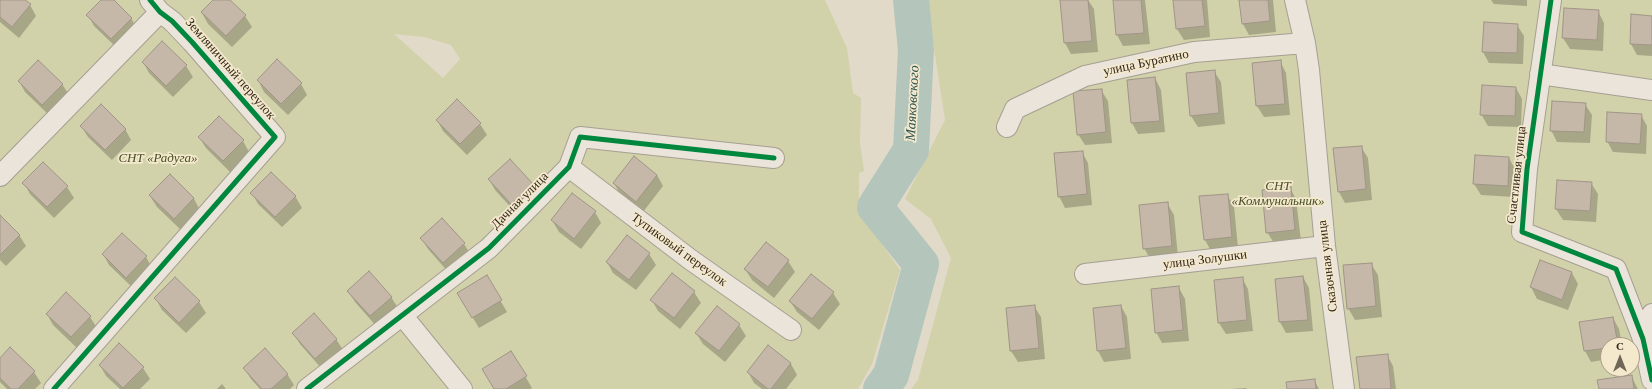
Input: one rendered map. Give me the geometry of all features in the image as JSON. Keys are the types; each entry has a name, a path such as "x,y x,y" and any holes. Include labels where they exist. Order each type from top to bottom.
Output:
{"street":[{"name":"Сказочная улица","path":"1295,0 1305,43 1309,70 1325,246 1344,389"},
{"name":"Счастливая улица","path":"1551,0 1527,169 1522,232 1616,269 1643,340 1652,378"},
{"path":"0,176 155,6"},
{"name":"Земляничный переулок","path":"54,389 275,137 192,42 155,6"},
{"name":"улица Буратино","path":"1007,127 1015,109 1086,76 1194,52 1305,43"},
{"path":"1540,74 1652,90"},
{"name":"Дачная улица","path":"307,389 489,248 569,167 580,137 774,158"},
{"name":"Тупиковый переулок","path":"569,167 691,260 791,330"},
{"name":"улица Золушки","path":"1085,274 1325,246"},
{"path":"1643,340 1652,314"},
{"path":"402,315 462,389"}],"green space":[{"name":"СНТ «Радуга»","path":"0,0 825,0 847,48 853,93 861,98 860,143 864,171 859,173 859,212 900,270 872,364 858,389 0,389","holes":["394,34 424,37 451,45 460,59 443,78"]},
{"name":"СНТ «Коммунальник»","path":"919,0 1652,0 1652,389 911,389 918,380 951,258 931,219 905,199 945,120 929,15"}],"building":[{"path":"0,0 25,0 31,4 12,27 0,17"},
{"path":"101,0 114,0 132,18 111,39 86,15"},
{"path":"213,0 230,0 246,15 226,36 201,12"},
{"path":"1060,0 1088,0 1092,41 1064,43"},
{"path":"1113,0 1141,0 1144,33 1116,35"},
{"path":"1173,0 1202,0 1205,26 1176,29"},
{"path":"1239,0 1268,0 1270,21 1242,24"},
{"path":"1564,8 1599,10 1597,40 1562,38"},
{"path":"1631,14 1652,16 1652,45 1630,44"},
{"path":"1484,22 1518,24 1517,53 1482,52"},
{"path":"162,41 187,65 166,86 142,62"},
{"path":"277,59 302,83 281,104 257,80"},
{"path":"38,60 63,84 42,105 18,81"},
{"path":"1281,60 1285,104 1256,106 1252,63"},
{"path":"1215,70 1219,113 1190,116 1186,73"},
{"path":"1155,77 1160,121 1131,123 1127,80"},
{"path":"1482,85 1516,87 1515,116 1480,115"},
{"path":"1102,89 1106,132 1077,135 1073,91"},
{"path":"457,99 481,123 460,144 436,120"},
{"path":"1552,101 1586,103 1584,132 1550,131"},
{"path":"101,104 126,129 105,150 80,126"},
{"path":"1607,112 1642,114 1640,144 1606,142"},
{"path":"219,116 244,140 223,161 198,137"},
{"path":"1362,146 1366,189 1338,192 1333,148"},
{"path":"1083,151 1087,194 1058,197 1054,153"},
{"path":"1475,155 1509,157 1508,186 1473,184"},
{"path":"634,156 657,175 636,202 613,183"},
{"path":"510,159 533,184 511,204 488,179"},
{"path":"43,162 68,186 47,207 22,183"},
{"path":"271,172 296,196 275,217 250,193"},
{"path":"170,174 194,198 174,219 149,195"},
{"path":"1557,180 1592,182 1590,211 1555,209"},
{"path":"1291,187 1295,230 1266,233 1262,190"},
{"path":"572,193 596,211 574,239 551,220"},
{"path":"1228,194 1232,237 1204,240 1199,196"},
{"path":"1168,202 1172,246 1143,249 1139,205"},
{"path":"0,215 20,235 0,255"},
{"path":"442,218 465,243 443,263 420,238"},
{"path":"122,233 147,256 126,278 102,254"},
{"path":"627,235 650,253 629,280 606,262"},
{"path":"766,242 789,260 768,287 744,269"},
{"path":"1540,260 1572,272 1562,300 1530,287"},
{"path":"1372,263 1376,306 1347,309 1343,265"},
{"path":"369,271 392,297 370,316 347,291"},
{"path":"672,273 695,291 674,318 650,300"},
{"path":"811,274 834,292 812,319 789,301"},
{"path":"487,275 502,300 472,318 457,293"},
{"path":"1303,276 1308,320 1279,322 1275,279"},
{"path":"175,277 200,301 179,323 154,298"},
{"path":"1243,277 1247,320 1218,323 1214,280"},
{"path":"1179,286 1183,330 1155,333 1151,289"},
{"path":"66,292 91,316 71,337 46,314"},
{"path":"1035,305 1039,348 1010,351 1006,308"},
{"path":"1121,305 1126,348 1097,351 1093,308"},
{"path":"717,306 740,324 719,351 695,333"},
{"path":"314,313 337,339 315,359 292,333"},
{"path":"1613,317 1617,337 1600,337 1600,349 1584,351 1579,322"},
{"path":"119,343 144,367 123,388 99,365"},
{"path":"768,345 791,363 771,389 768,389 747,372"},
{"path":"10,347 35,371 18,389 11,389 0,378 0,358"},
{"path":"265,348 288,374 271,389 262,389 243,368"},
{"path":"511,351 527,376 506,389 494,389 482,369"},
{"path":"1388,354 1391,389 1360,389 1356,357"},
{"path":"1618,377 1632,377 1634,389 1599,389 1597,380"},
{"path":"1315,379 1316,389 1287,389 1286,382"}],"waterway":[{"name":"Маяковского","path":"881,389 891,375 921,264 875,207 911,150 916,50 911,0"}],"cycle path":[{"path":"54,389 275,137 192,42 172,21 160,12 150,0"},
{"path":"1551,0 1527,169 1522,232 1616,269 1643,339 1652,380"},
{"path":"307,389 489,248 569,167 580,137 774,158"}]}
